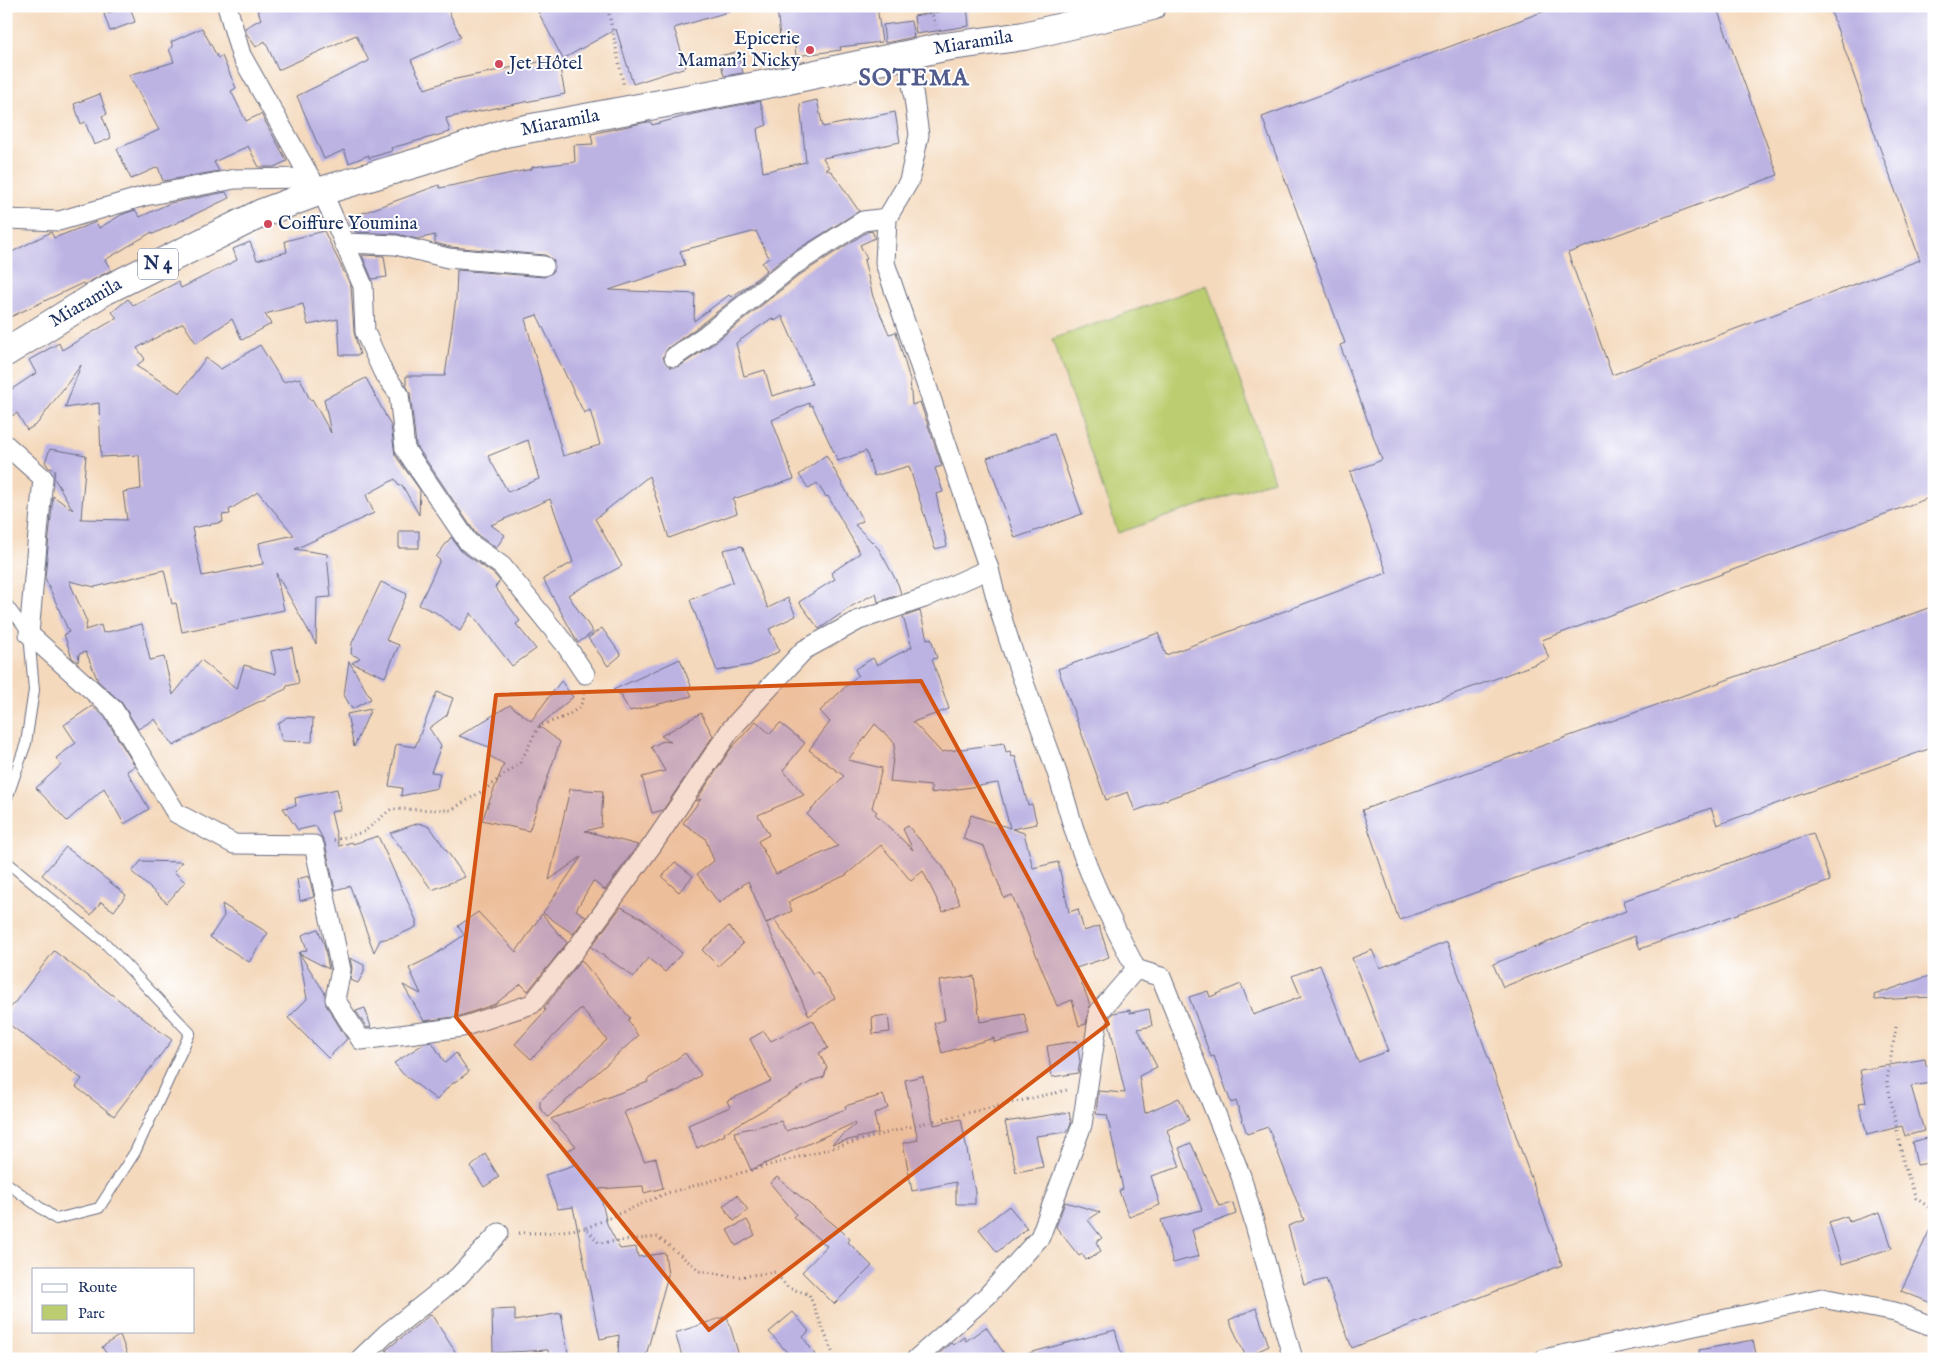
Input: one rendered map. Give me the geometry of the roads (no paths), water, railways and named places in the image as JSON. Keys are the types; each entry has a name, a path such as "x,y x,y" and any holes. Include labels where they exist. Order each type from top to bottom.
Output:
{"main road":[{"name":"Miaramila","path":"6,352 113,286 317,187 423,161 505,133 908,54 1024,36 1152,6"}],"street":[{"path":"226,6 241,54 317,187 363,286 365,332 383,372 399,394 405,449 468,542 502,566 565,644 584,674"},
{"path":"908,54 919,135 909,181 887,218 885,263 989,569 997,605 1021,679 1054,765 1078,842 1114,926 1136,969 1161,977 1241,1176 1293,1359"},
{"path":"6,219 59,221 145,196 235,179 317,187"},
{"path":"674,357 706,335 794,265 864,221 887,218"},
{"path":"344,243 396,245 448,258 544,266"},
{"path":"6,445 43,478 29,634 113,709 176,813 234,844 314,845 341,970 335,999 361,1040 462,1028 532,1004 576,950 654,844 731,729 804,650 859,620 924,598 989,569"},
{"path":"916,1359 987,1296 1040,1237 1082,1125 1099,1012 1136,969"},
{"path":"360,1359 386,1334 458,1276 499,1233"},
{"path":"1544,1359 1822,1298 1895,1312 1934,1327"}],"lane":[{"path":"6,603 29,634 34,690 26,744 6,801"},
{"path":"6,861 105,943 190,1032 135,1152 99,1208 56,1218 6,1184"}],"place":[{"name":"Epicerie Maman'i Nicky","path":"810,50"},
{"name":"Jet Hôtel","path":"499,64"},
{"name":"Coiffure Youmina","path":"268,224"}],"district":[{"name":"SOTEMA","path":"914,78"}]}
